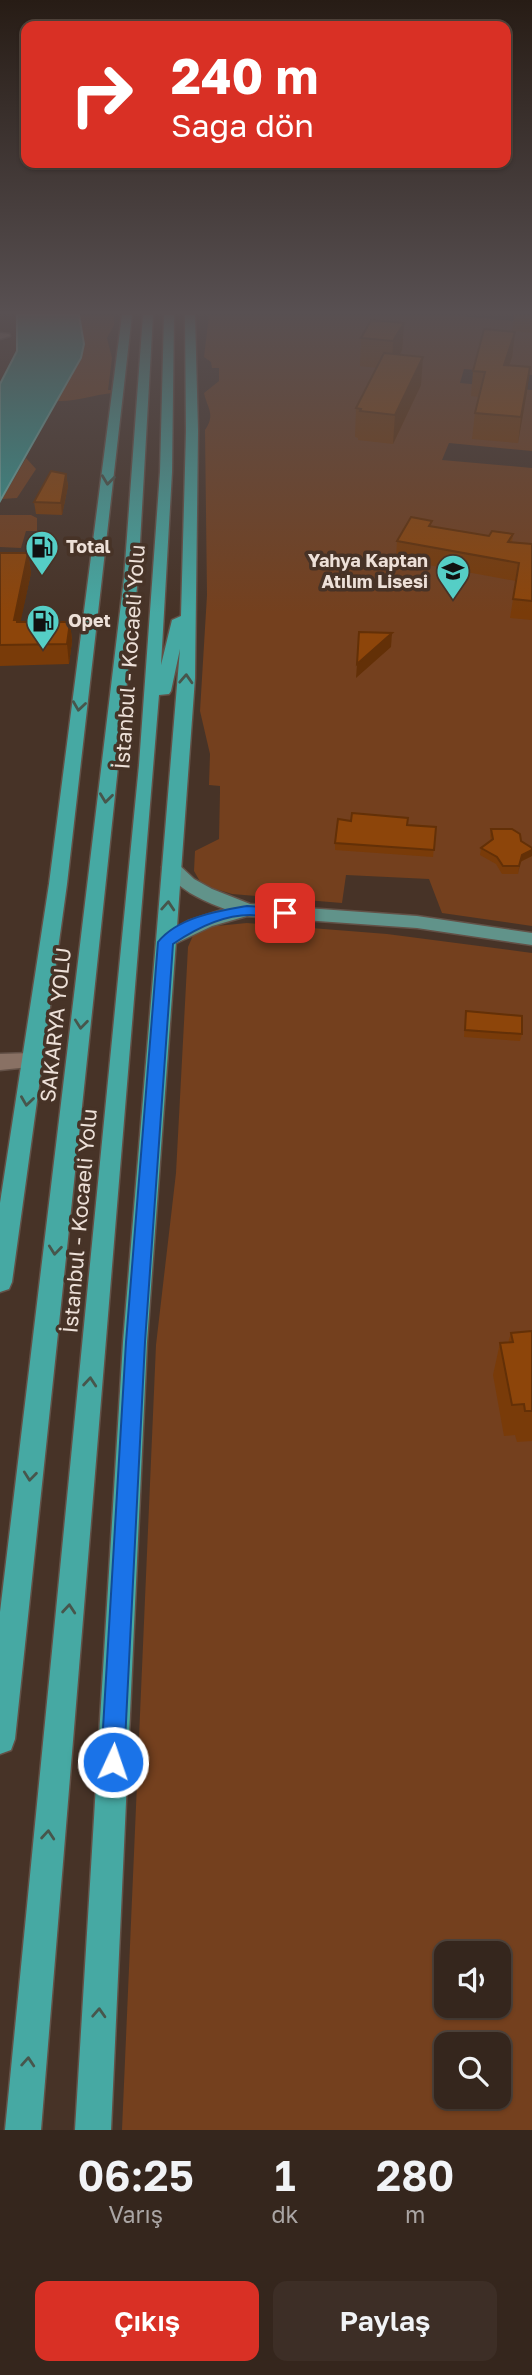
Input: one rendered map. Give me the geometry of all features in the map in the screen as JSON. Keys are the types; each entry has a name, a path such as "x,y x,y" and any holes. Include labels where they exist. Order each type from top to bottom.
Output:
{"highway":[{"path":"0,1282 58,884 72,750 116,414"},
{"path":"118,414 135,511"},
{"name":"SAKARYA YOLU","path":"0,1739 131,578 141,414"},
{"name":"İstanbul - Kocaeli Yolu","path":"23,2130 147,765 166,472 167,414"},
{"path":"93,2130 135,1342 187,678 190,414"},
{"path":"147,765 189,573"}],"main road":[{"path":"171,867 186,884 211,897 247,910"},
{"path":"166,942 188,927 220,915 247,910 417,922 532,939"}],"street":[{"path":"0,1062 32,1062"}],"shaded area":[{"path":"532,414 532,451 449,443 442,460 532,468 532,926 442,913 429,879 346,875 342,903 232,894 202,885 194,871 195,851 219,839 220,786 209,785 210,754 200,711 207,595 205,430 210,415"},
{"path":"26,458 36,469 17,498 2,499"},
{"path":"0,515 31,515 37,518 37,531 26,531 21,548 0,547"},
{"path":"247,923 387,934 532,953 532,2130 122,2130 156,1345 176,1173 188,947 195,931 206,927"}],"water":[{"path":"0,414 49,414 0,501"}],"building":[{"path":"491,414 521,414 521,417"},
{"path":"51,471 66,474 61,503 34,502"},
{"path":"411,517 432,521 429,526 489,536 492,531 513,534 508,542 532,544 532,601 513,599 519,563 397,541"},
{"path":"0,553 28,553 14,620 70,622 67,644 0,645"},
{"path":"359,632 392,633 357,664"},
{"path":"352,813 408,818 407,825 436,827 434,850 335,843 338,819 351,821"},
{"path":"491,829 512,829 520,834 521,841 532,848 522,855 519,866 503,866 497,857 481,848 493,839"},
{"path":"466,1011 522,1016 522,1034 465,1030"},
{"path":"532,1331 532,1411 525,1411 524,1404 512,1405 500,1343 513,1342 511,1333"}],"place":[{"name":"Total","path":"42,577"},
{"name":"Yahya Kaptan Atılım Lisesi","path":"453,601"},
{"name":"Opet","path":"43,651"}],"route":[{"path":"113,1762 135,1342 166,942 188,927 220,915 247,910 285,913"}]}
